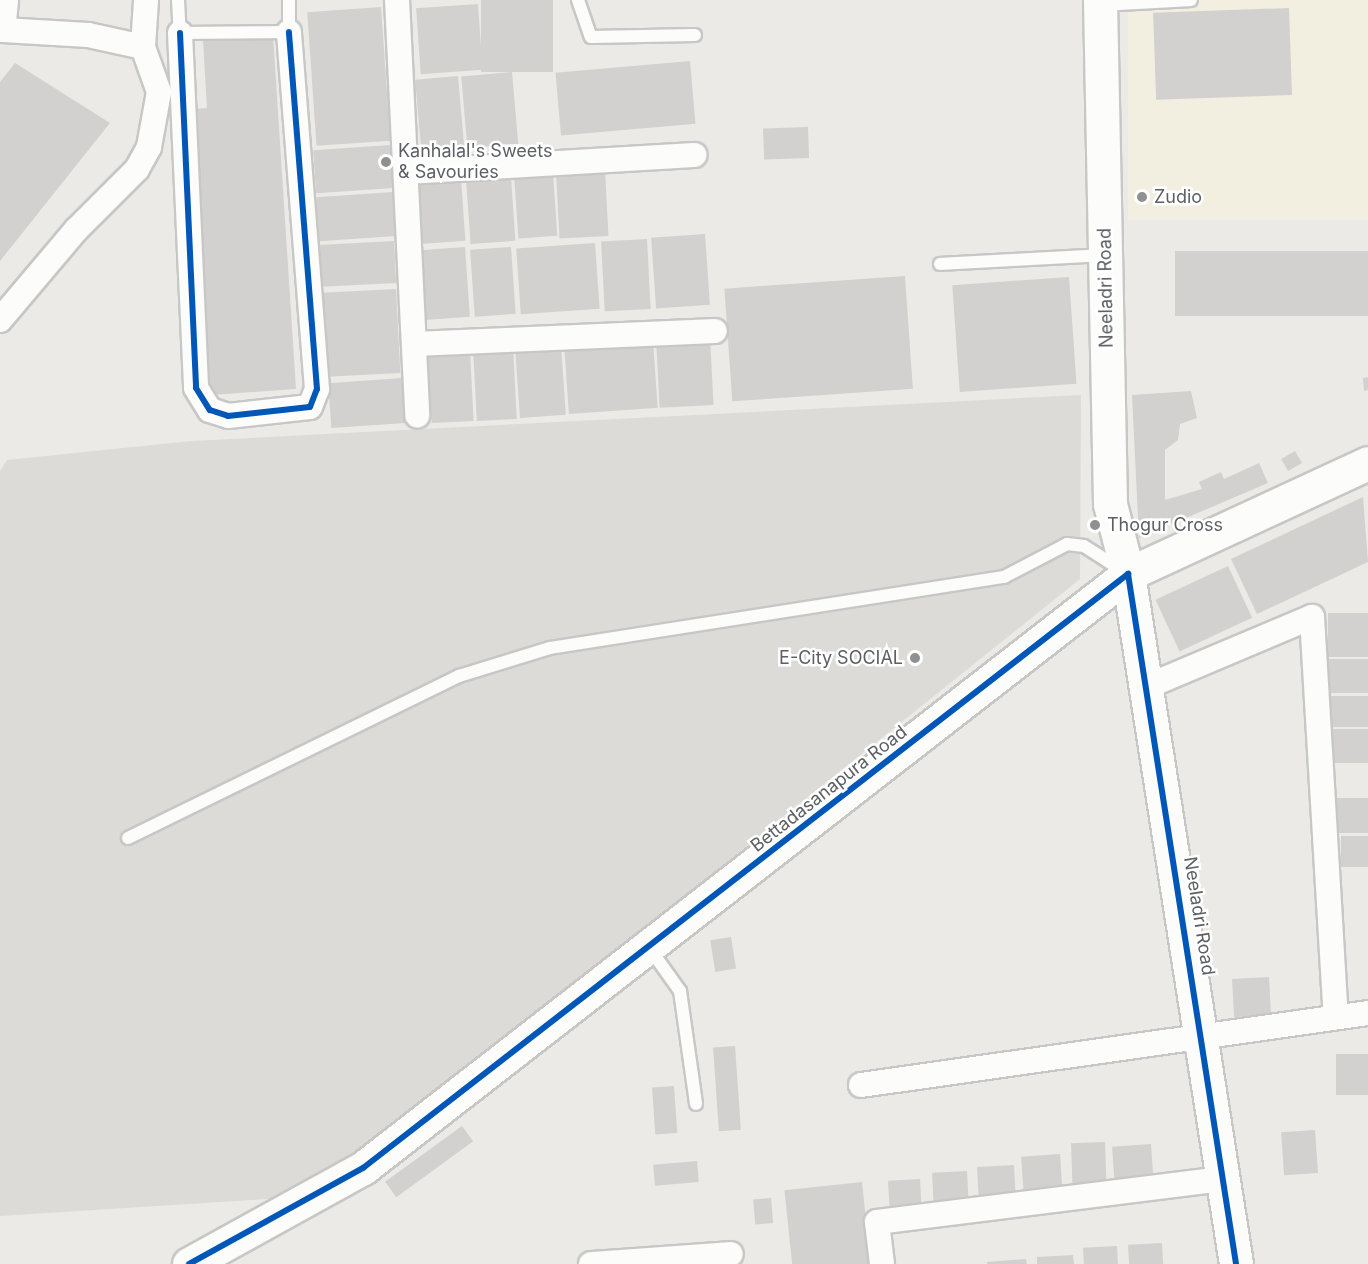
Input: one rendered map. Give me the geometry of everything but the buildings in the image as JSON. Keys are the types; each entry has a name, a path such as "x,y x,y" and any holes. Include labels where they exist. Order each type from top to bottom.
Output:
{"street":[{"path":"6,0 2,32 88,35 143,47"},
{"path":"0,320 137,169 149,147 159,92 143,47 146,0"},
{"path":"397,0 417,416"},
{"name":"Neeladri Road","path":"1100,3 1110,504 1128,574 1204,1040 1236,1264"},
{"path":"180,33 196,388 210,410 228,416 282,414 310,406 317,388 289,32"},
{"path":"406,172 695,155"},
{"path":"414,344 715,332"},
{"path":"1128,574 1368,463"},
{"name":"Bettadasanapura Road","path":"189,1264 231,1254 363,1168 650,949 1128,574"},
{"path":"1146,687 1312,617 1336,1016"},
{"path":"861,1085 1204,1040 1368,1012"},
{"path":"882,1264 877,1222 1224,1179"},
{"path":"591,1264 731,1254"}],"lane":[{"path":"178,0 180,33 289,32 289,0"},
{"path":"578,0 591,37 695,35"},
{"path":"1100,3 1191,0"},
{"path":"940,264 1105,255"},
{"path":"128,838 459,676 550,648 1004,577 1067,544 1084,546 1128,574"},
{"path":"650,949 680,991 696,1104"}],"shaded area":[{"path":"1128,0 1368,0 1368,220 1128,220"},
{"path":"1081,395 1080,579 376,1143 283,1198 0,1216 0,471 7,460 191,441"}],"cycle path":[{"path":"180,33 196,388 210,410 228,416 310,407 317,389 289,32"},
{"path":"189,1264 363,1168 1128,574 1236,1264"}],"place":[{"name":"Kanhalal's Sweets & Savouries","path":"386,162"},
{"name":"Zudio","path":"1142,197"},
{"name":"Thogur Cross","path":"1095,525"},
{"name":"E-City SOCIAL","path":"915,658"}]}
